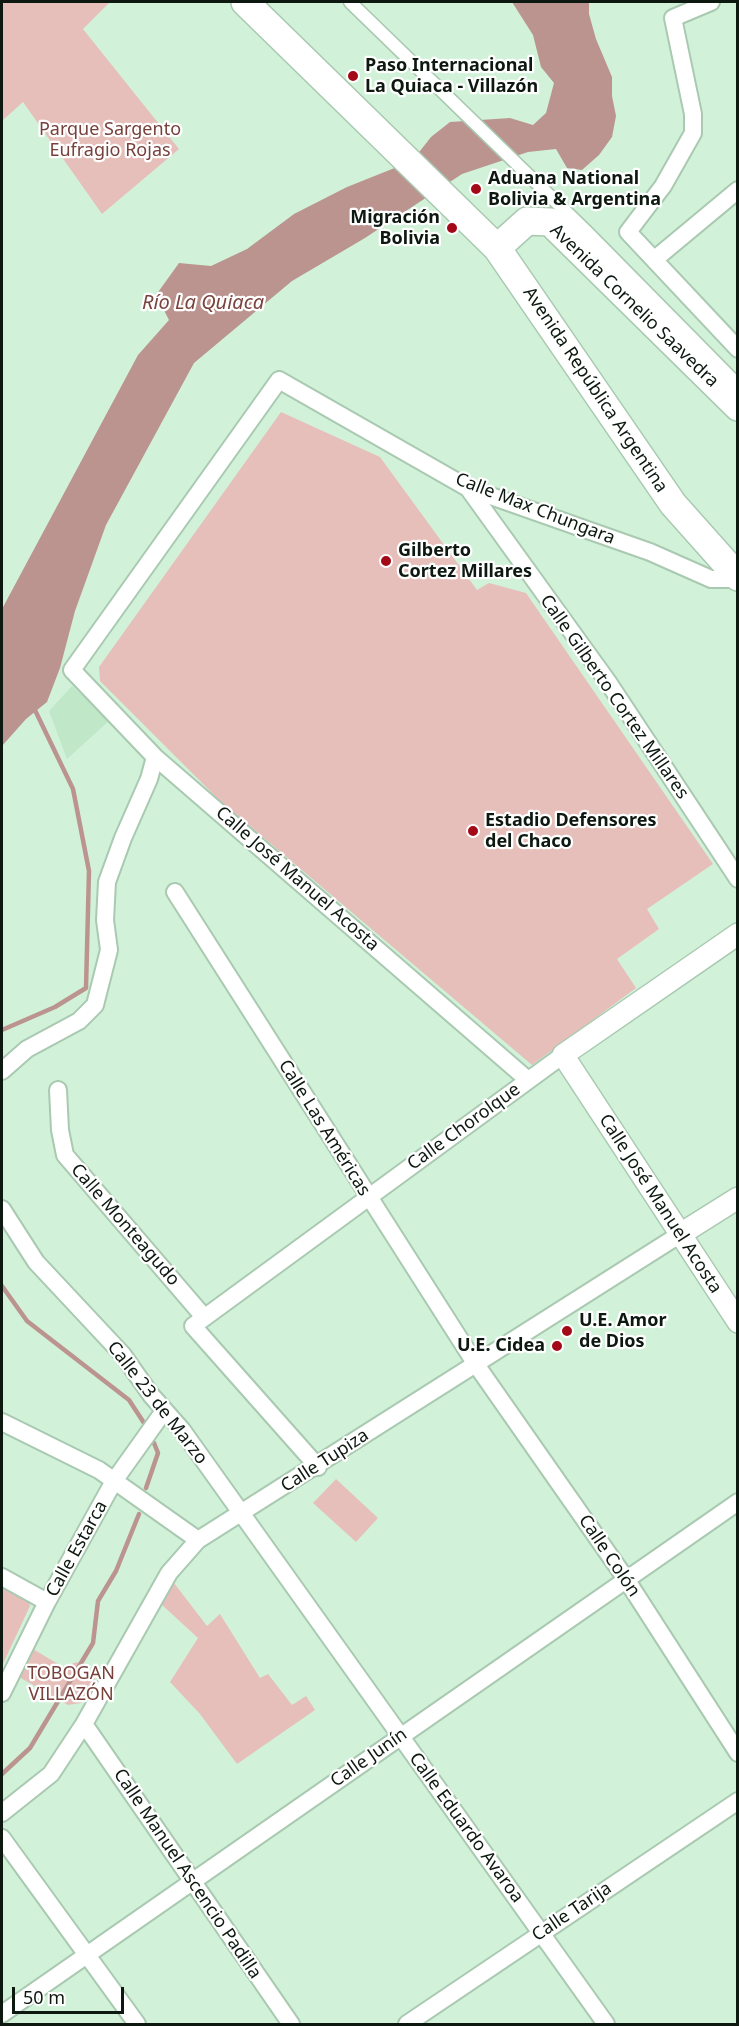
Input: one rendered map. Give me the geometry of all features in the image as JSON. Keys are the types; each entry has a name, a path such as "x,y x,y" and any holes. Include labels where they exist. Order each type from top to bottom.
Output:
{"highway":[{"name":"Avenida República Argentina","path":"245,2 497,248 673,504 738,578"},
{"name":"Avenida Cornelio Saavedra","path":"497,248 527,221 550,222 738,407"}],"street":[{"path":"350,2 446,93 738,385"},
{"path":"711,2 673,18 693,114 693,133 663,186 628,232 738,349"},
{"path":"656,260 738,190"},
{"name":"Calle Max Chungara","path":"72,669 279,380 468,488 650,552 711,579 738,578"},
{"name":"Calle Gilberto Cortez Millares","path":"468,488 608,682 738,879"},
{"name":"Calle José Manuel Acosta","path":"72,669 155,757 528,1080"},
{"path":"2,1071 27,1049 51,1034 79,1022 95,1005 110,950 105,920 107,882 149,779 155,757"},
{"name":"Calle Las Américas","path":"175,892 475,1363"},
{"name":"Calle Chorolque","path":"199,1322 528,1080 738,934"},
{"name":"Calle José Manuel Acosta","path":"563,1055 738,1322"},
{"name":"Calle Monteagudo","path":"58,1090 60,1130 65,1155 318,1467"},
{"name":"Calle Tupiza","path":"2,1813 51,1774 84,1724 169,1573 198,1540 318,1467 475,1363 738,1198"},
{"name":"Calle 23 de Marzo","path":"2,1209 36,1262 123,1355 164,1411 182,1430 241,1515"},
{"name":"Calle Colón","path":"475,1363 627,1579 738,1753"},
{"name":"Calle Estarca","path":"2,1693 47,1602 114,1481 164,1411"},
{"path":"2,1422 99,1470 198,1540"},
{"name":"Calle Junín","path":"2,2014 738,1502"},
{"name":"Calle Eduardo Avaroa","path":"241,1515 399,1737 542,1932 606,2025"},
{"path":"2,1577 47,1602"},
{"name":"Calle Manuel Ascencio Padilla","path":"84,1724 291,2025"},
{"name":"Calle Tarija","path":"407,2025 738,1801"},
{"path":"2,1838 136,2025"}],"shaded area":[{"path":"72,686 110,720 67,759 49,711"}],"green space":[{"name":"Parque Sargento Eufragio Rojas","path":"2,2 110,2 83,29 179,149 102,214 23,102 2,121"},
{"name":"Estadio Defensores del Chaco","path":"281,412 380,457 477,590 489,583 526,593 713,864 647,909 659,929 617,959 636,988 532,1065 218,799 100,681 99,667"},
{"path":"336,1479 378,1518 356,1542 313,1503"},
{"path":"174,1583 207,1626 220,1614 260,1678 268,1674 292,1705 306,1696 315,1710 237,1764 200,1714 170,1682 198,1638 161,1604"},
{"path":"2,1585 27,1596 30,1606 2,1666"},
{"name":"TOBOGAN VILLAZÓN","path":"33,1649 63,1667 77,1662 96,1674 91,1692 81,1703 68,1705 19,1677"}],"water":[{"name":"Río La Quiaca","path":"512,2 589,2 589,14 596,39 612,77 612,96 616,116 612,137 599,155 582,170 567,168 556,149 528,152 462,174 365,238 292,281 194,363 106,525 75,611 60,668 47,702 26,719 2,746 2,609 138,355 169,320 156,295 179,263 211,266 247,249 294,214 347,187 397,167 420,151 431,137 450,122 510,118 533,125 546,113 554,83 541,67 533,35"}],"waterway":[{"path":"2,1030 55,1007 86,988 89,871 73,789 33,706"},
{"path":"2,1286 27,1321 129,1400 146,1426"},
{"path":"146,1488 158,1453 154,1443"},
{"path":"2,1774 30,1748 93,1643 98,1601 116,1571 139,1514"}],"place":[{"name":"Paso Internacional La Quiaca - Villazón","path":"353,76"},
{"name":"Aduana National Bolivia & Argentina","path":"476,189"},
{"name":"Migración Bolivia","path":"452,228"},
{"name":"Gilberto Cortez Millares","path":"386,561"},
{"name":"Estadio Defensores del Chaco","path":"473,831"},
{"name":"U.E. Amor de Dios","path":"567,1331"},
{"name":"U.E. Cidea","path":"557,1346"}]}
